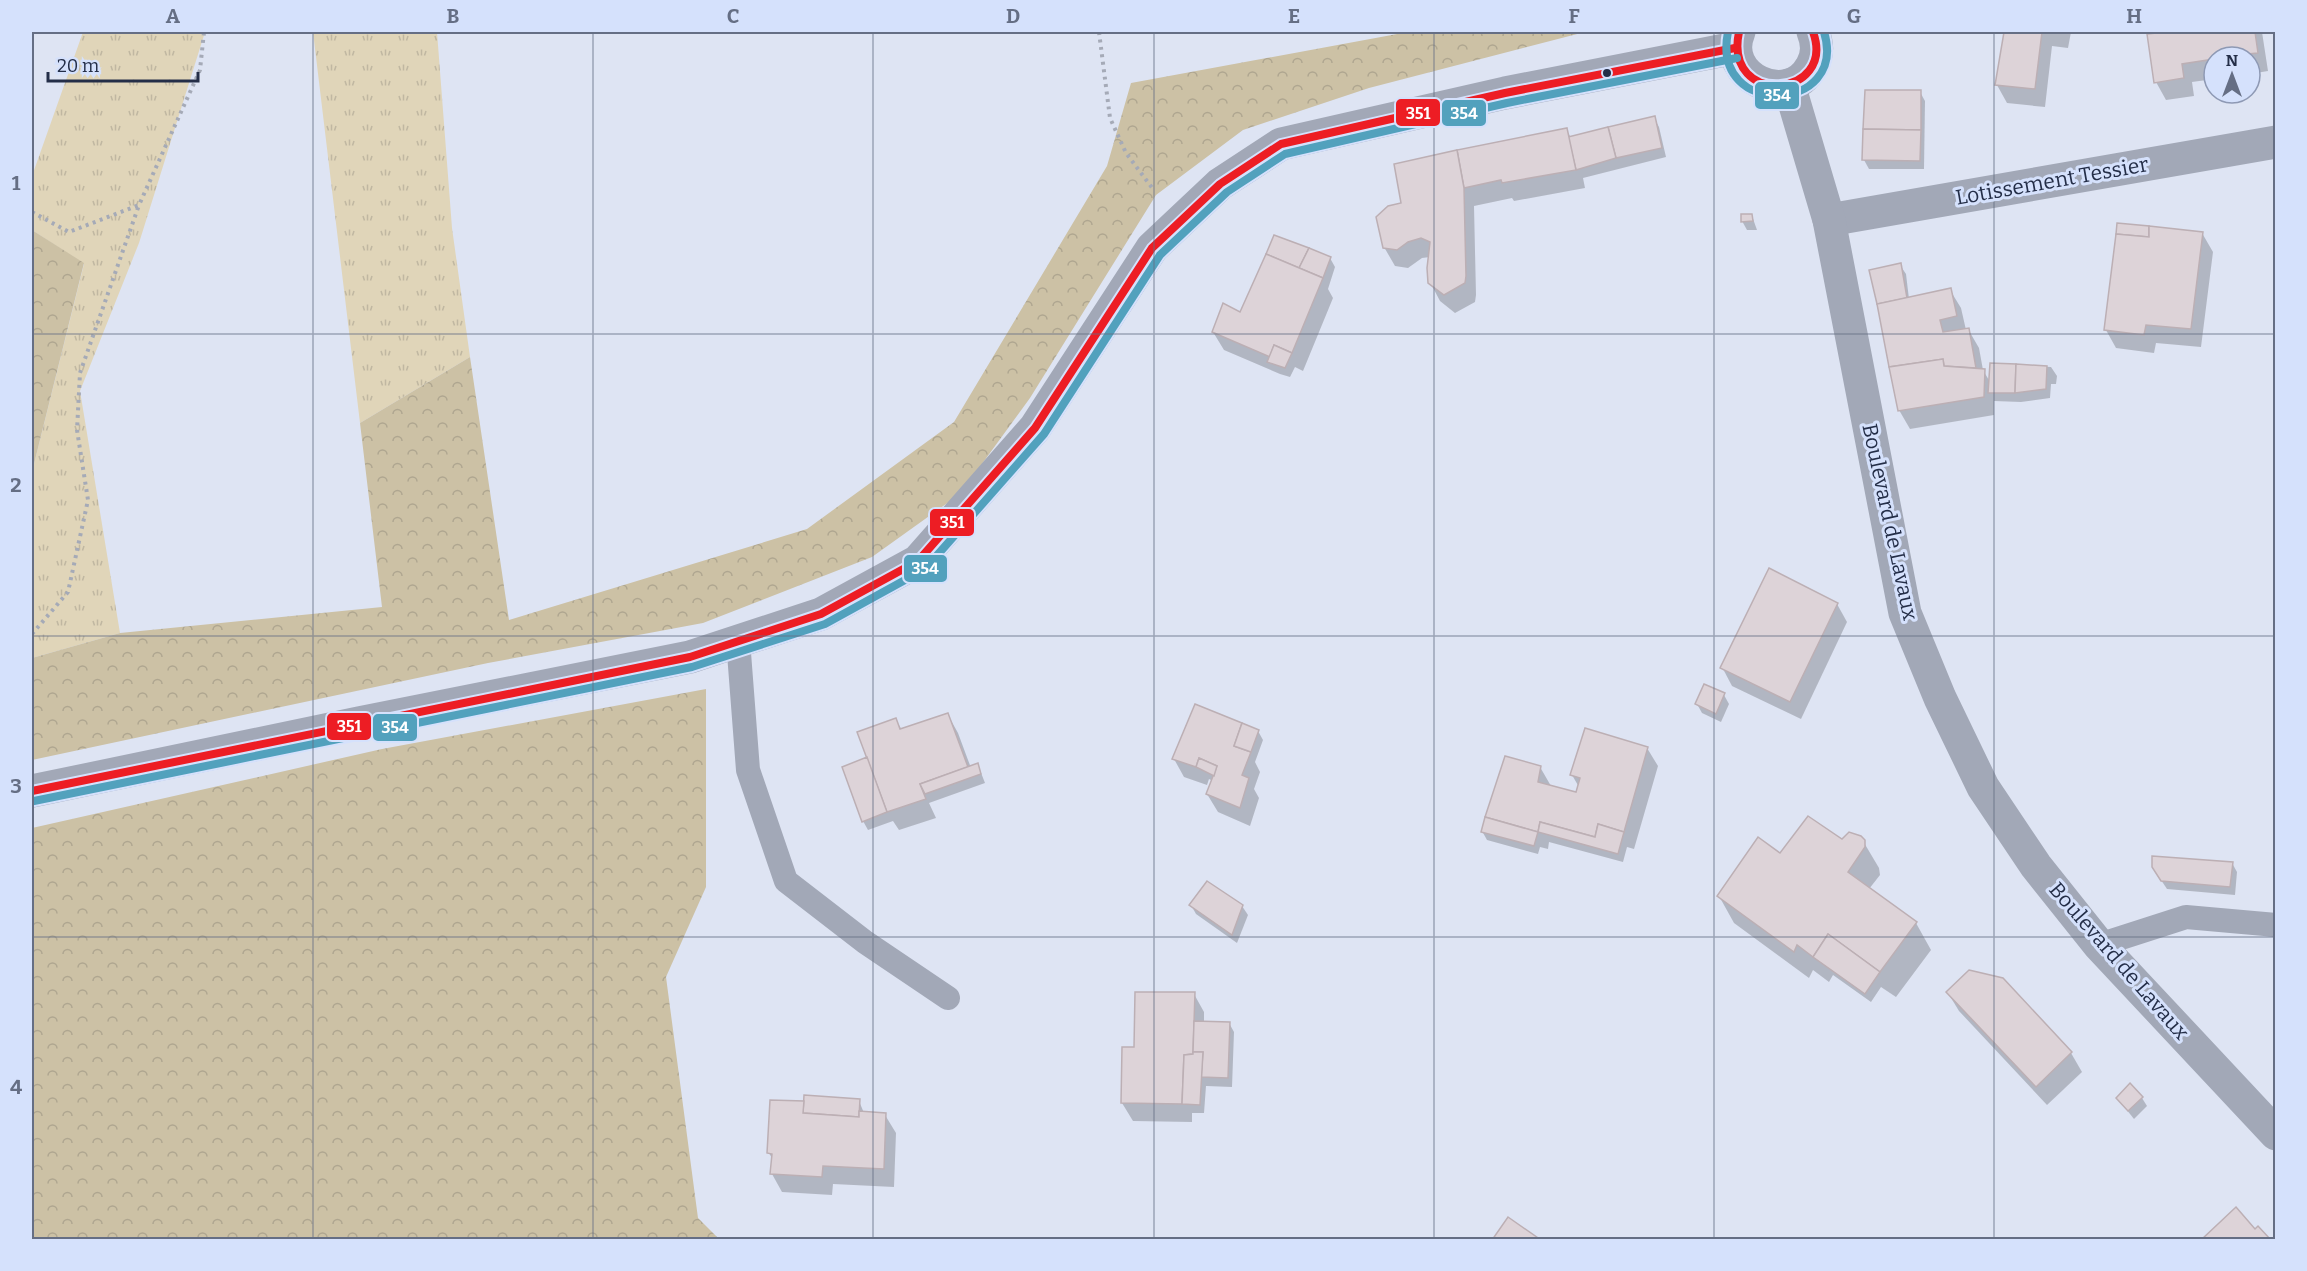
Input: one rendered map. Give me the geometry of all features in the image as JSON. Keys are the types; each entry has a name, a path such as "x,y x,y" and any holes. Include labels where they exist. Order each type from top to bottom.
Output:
{"street":[{"path":"32,791 690,657 821,614 918,561 1035,428 1152,248 1220,184 1281,144 1737,40 1741,66 1753,80 1770,86 1789,85 1799,80 1812,66 1820,34"},
{"name":"Boulevard de Lavaux","path":"1789,85 1829,220 1905,612 1940,698 1983,787 2036,866 2099,945 2276,1134"},
{"name":"Lotissement Tessier","path":"1829,220 2276,142"}],"lane":[{"path":"738,640 748,770 786,881 865,942 948,998"},
{"path":"2099,945 2186,918 2276,925"}],"path":[{"path":"32,634 68,592 88,500 77,430 80,373 139,205 200,70 204,32"},
{"path":"1099,32 1110,118 1126,153 1148,184 1182,220"},
{"path":"32,212 69,232 139,205"}],"green space":[{"path":"83,32 205,32 139,243 80,391 120,633 32,658 32,472 84,264 32,230 32,176"},
{"path":"313,32 437,32 452,228 470,357 360,423"},
{"path":"1408,32 1585,32 1369,88 1243,130 1156,195 1030,398 960,494 872,557 703,623 488,663 32,760 32,658 120,633 382,607 360,423 470,357 509,620 807,529 954,422 1107,166 1131,83"},
{"path":"32,230 84,263 32,472"},
{"path":"706,689 706,887 666,977 698,1218 719,1239 32,1239 32,828 382,749"}],"building":[{"path":"2004,32 2042,32 2035,89 1995,85"},
{"path":"2255,32 2257,45 2202,45 2202,61 2182,64 2184,78 2154,83 2147,34"},
{"path":"1865,90 1921,90 1921,130 1863,129"},
{"path":"1655,116 1662,148 1616,158 1608,127"},
{"path":"1608,127 1616,158 1576,170 1568,137"},
{"path":"1567,128 1576,170 1502,183 1501,180 1464,188 1457,150"},
{"path":"1863,129 1921,130 1920,161 1862,160"},
{"path":"1457,150 1464,188 1466,276 1465,283 1444,295 1428,283 1430,242 1421,238 1408,242 1397,250 1383,248 1376,217 1388,206 1401,203 1394,164"},
{"path":"1741,214 1752,214 1753,221 1741,222"},
{"path":"2117,223 2149,226 2149,237 2116,234"},
{"path":"2149,226 2203,232 2191,329 2146,325 2144,335 2104,330 2116,234 2149,237"},
{"path":"1274,235 1309,248 1299,268 1266,254"},
{"path":"1309,248 1331,257 1323,278 1299,268"},
{"path":"1266,254 1323,278 1292,353 1274,345 1270,357 1212,332 1223,303 1240,312"},
{"path":"1901,263 1907,298 1877,304 1869,270"},
{"path":"1951,288 1957,316 1940,320 1943,332 1969,328 1976,368 1944,366 1943,359 1889,367 1877,304"},
{"path":"1274,345 1292,353 1285,368 1267,362"},
{"path":"1943,359 1944,366 1985,369 1984,397 1898,411 1889,367"},
{"path":"1990,363 2016,364 2015,393 1988,393"},
{"path":"2016,364 2047,366 2046,389 2015,393"},
{"path":"1769,568 1838,603 1790,702 1720,668"},
{"path":"1704,684 1725,693 1716,714 1695,704"},
{"path":"1195,704 1242,723 1234,746 1251,752 1242,775 1249,778 1240,808 1206,794 1217,766 1199,758 1196,767 1172,759"},
{"path":"948,713 968,767 920,784 926,799 887,812 857,732 896,718 900,729"},
{"path":"1242,723 1259,730 1251,752 1234,746"},
{"path":"1585,728 1648,747 1624,832 1598,824 1595,837 1540,822 1538,832 1485,817 1505,756 1541,766 1538,782 1576,792 1580,778 1570,775"},
{"path":"867,757 887,812 862,822 842,767"},
{"path":"1199,758 1217,766 1214,776 1196,767"},
{"path":"978,763 981,774 925,794 920,784"},
{"path":"1808,816 1842,839 1849,832 1861,836 1865,840 1865,847 1848,872 1917,922 1880,972 1828,934 1813,957 1797,945 1794,952 1717,896 1758,837 1780,853"},
{"path":"1485,817 1538,832 1534,846 1481,832"},
{"path":"1540,822 1595,837 1598,824 1624,832 1618,854 1538,832"},
{"path":"2152,856 2233,862 2230,887 2161,881 2152,867"},
{"path":"1207,881 1243,905 1232,935 1189,905"},
{"path":"1828,934 1880,972 1865,994 1813,957"},
{"path":"1969,970 2003,978 2072,1052 2036,1087 1946,992"},
{"path":"1135,992 1195,992 1193,1054 1184,1055 1182,1104 1121,1103 1122,1047 1134,1047"},
{"path":"1194,1021 1230,1022 1228,1078 1201,1077 1203,1052 1193,1052"},
{"path":"1193,1052 1203,1052 1200,1105 1182,1104 1184,1055 1193,1054"},
{"path":"2130,1083 2143,1097 2128,1111 2116,1098"},
{"path":"804,1095 860,1099 859,1117 803,1113"},
{"path":"770,1100 804,1101 803,1113 859,1117 859,1111 886,1113 884,1169 823,1166 822,1177 770,1174 772,1154 767,1153"},
{"path":"2236,1207 2255,1229 2258,1226 2271,1240 2201,1240"},
{"path":"1508,1217 1541,1240 1492,1240"}],"transit line":[{"name":"354","path":"1728,32 1728,61 1739,81 1757,92 1779,95 1800,91 1817,79 1826,59 1824,32"},
{"name":"351","path":"1739,32 1739,57 1747,73 1762,83 1779,85 1796,81 1809,71 1816,54 1813,32"},
{"name":"351","path":"32,791 690,657 821,614 918,561 1035,428 1152,248 1220,184 1281,144 1505,93 1735,48"},
{"name":"354","path":"34,801 692,667 825,624 925,569 1044,434 1160,255 1227,192 1285,154 1507,103 1737,58"}]}
